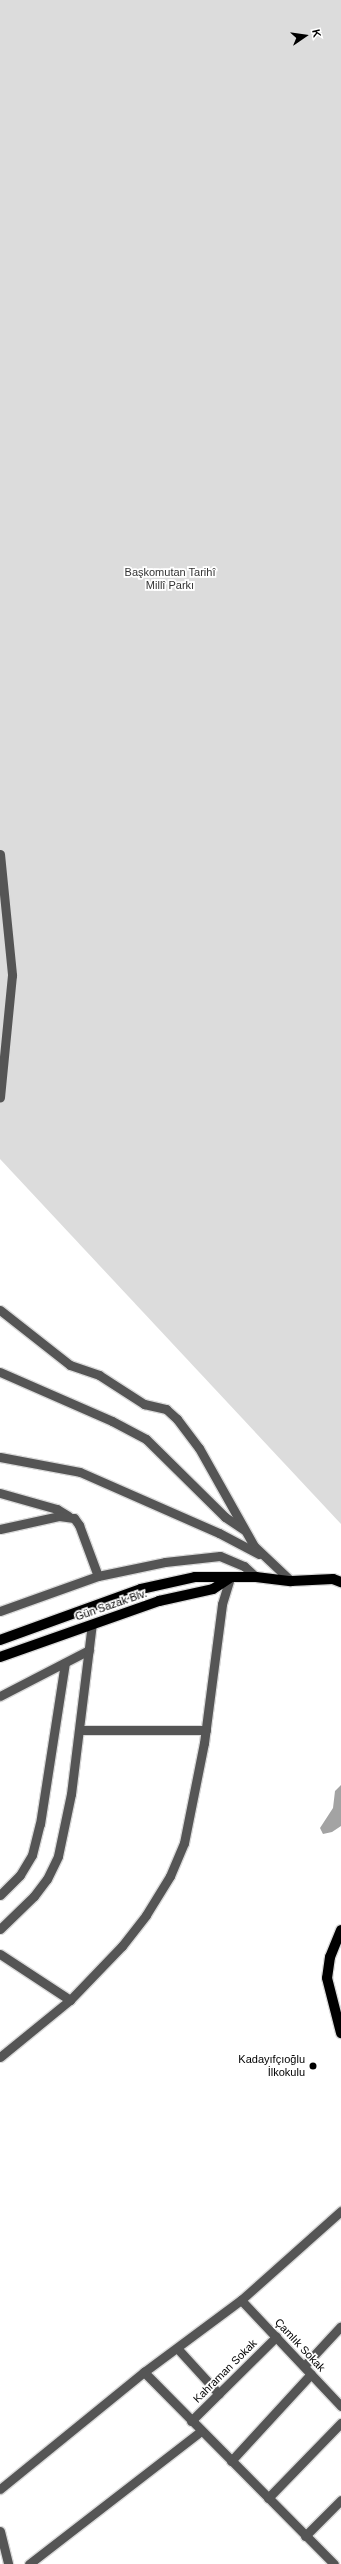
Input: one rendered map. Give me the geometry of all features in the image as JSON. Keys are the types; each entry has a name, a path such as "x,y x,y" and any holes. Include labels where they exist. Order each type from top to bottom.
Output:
{"main road":[{"name":"Gün Sazak Blv.","path":"0,1640 142,1589 195,1577 256,1578 291,1581 338,1579"},
{"name":"Gün Sazak Blv.","path":"0,1657 159,1601 213,1589 230,1578"},
{"path":"341,1930 330,1957 327,1978 341,2033"}],"street":[{"path":"0,854 12,975 0,1097"},
{"path":"0,1310 70,1365 99,1375 144,1404 166,1409 177,1419 199,1448 244,1530 266,1557 291,1581"},
{"path":"0,1372 112,1421 146,1439 225,1517 244,1530"},
{"path":"0,1457 80,1472 219,1533 266,1557"},
{"path":"0,1493 57,1509 74,1518 79,1525 98,1576"},
{"path":"0,1529 68,1516"},
{"path":"0,1611 98,1576 165,1562 220,1556 244,1566 256,1578"},
{"path":"0,2057 70,2000 122,1946 146,1915 170,1876 184,1843 206,1730 222,1604 230,1578"},
{"path":"0,1929 34,1896 47,1879 58,1856 71,1794 81,1730 92,1624"},
{"path":"0,1696 89,1650"},
{"path":"0,1895 20,1875 32,1855 40,1824 65,1663"},
{"path":"81,1730 206,1730"},
{"path":"0,1954 70,2000"},
{"path":"0,2489 144,2372 241,2300 341,2211"},
{"name":"Çamlık Sokak","path":"241,2300 341,2406"},
{"path":"304,2366 341,2326"},
{"name":"Kahraman Sokak","path":"191,2422 276,2337"},
{"path":"177,2348 219,2394"},
{"path":"144,2372 191,2422 334,2564"},
{"path":"231,2461 311,2374"},
{"path":"268,2498 341,2422"},
{"path":"29,2564 201,2431"},
{"path":"305,2536 341,2500"},
{"path":"0,2532 8,2564"}],"green space":[{"name":"Başkomutan Tarihî Millî Parkı","path":"0,0 341,0 341,1524 0,1159"}],"shaded area":[{"path":"341,1785 341,1826 332,1832 323,1834 320,1828 333,1808 335,1791"}],"place":[{"name":"Kadayıfçıoğlu İlkokulu","path":"313,2066"}]}
